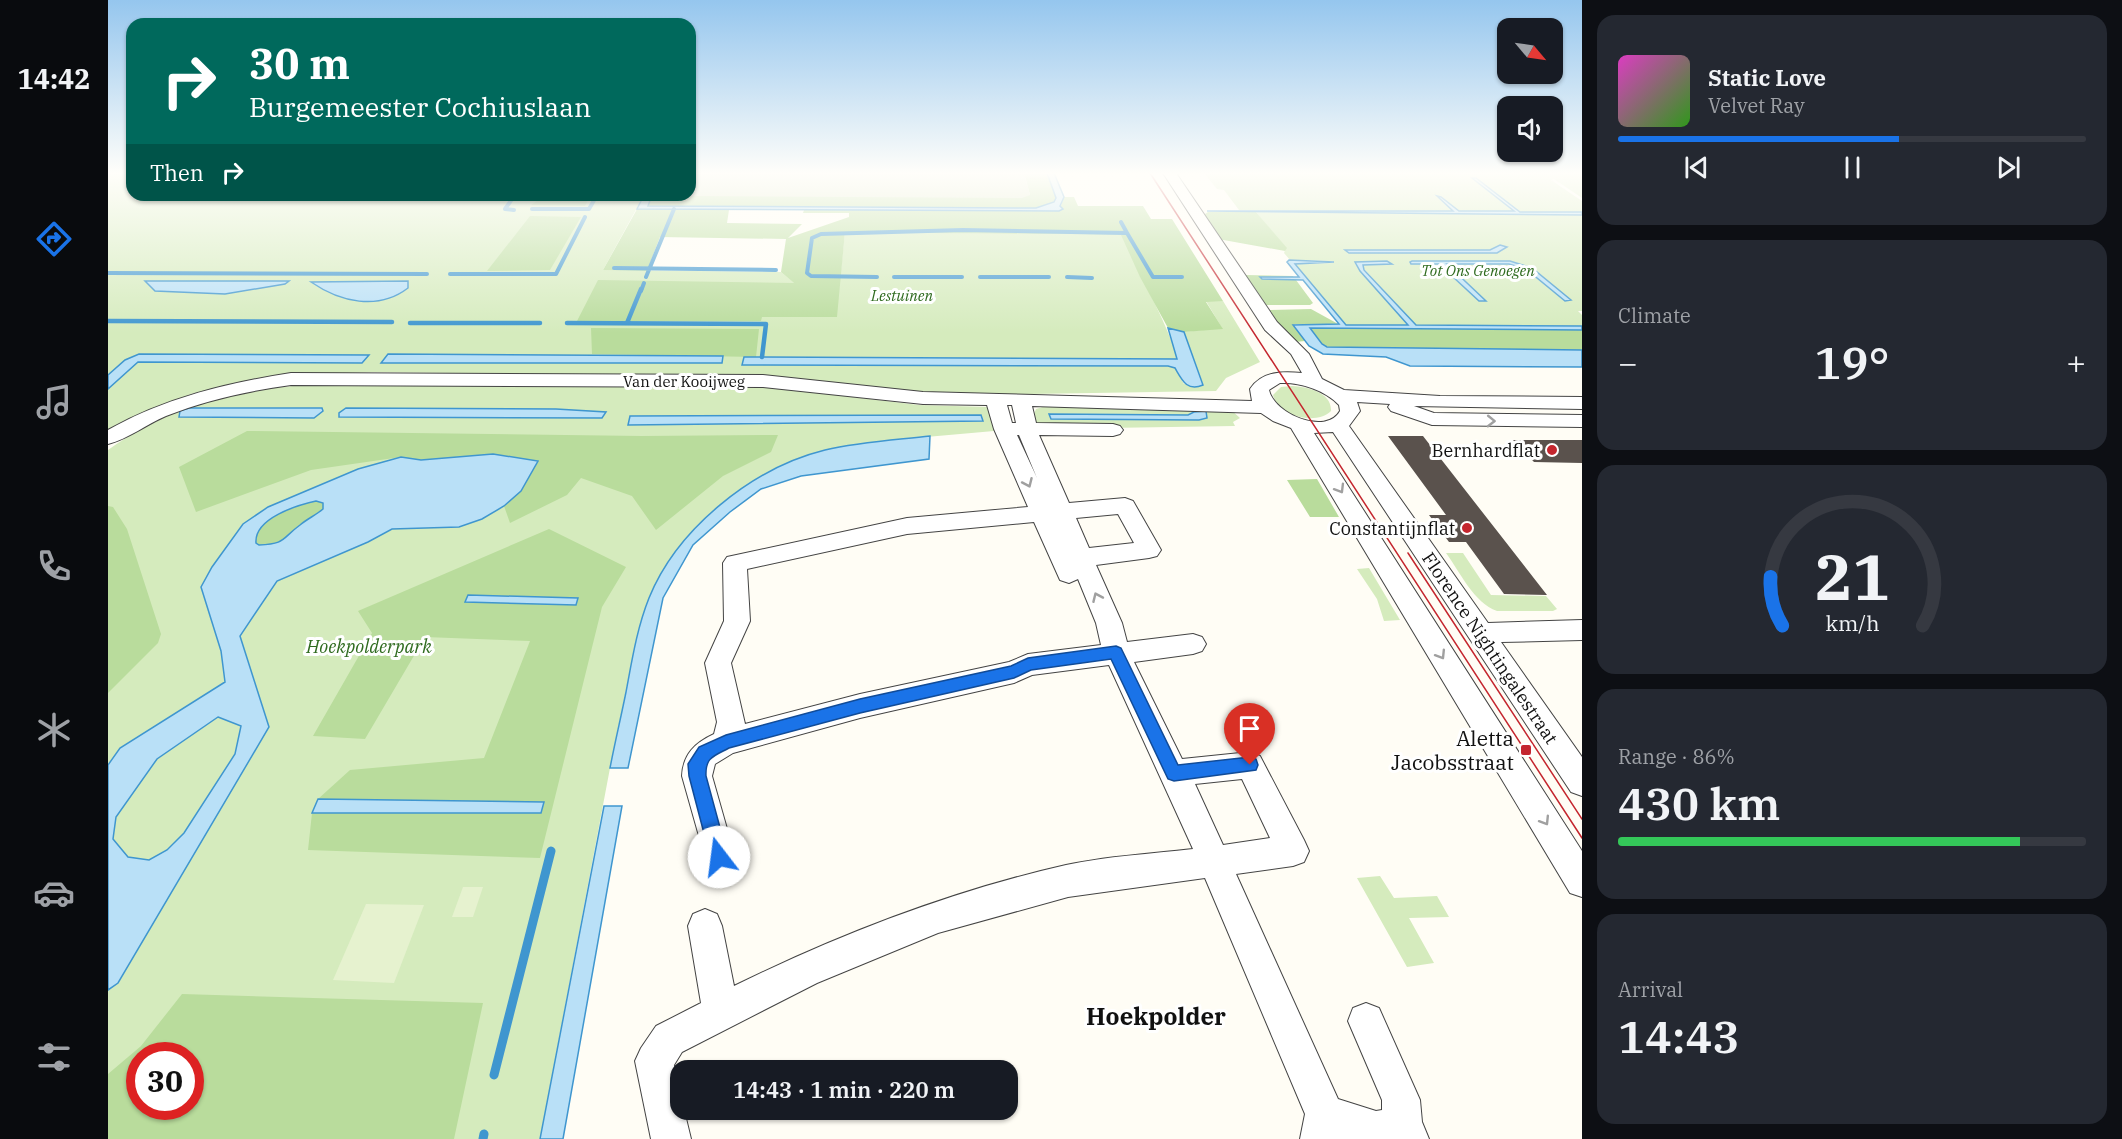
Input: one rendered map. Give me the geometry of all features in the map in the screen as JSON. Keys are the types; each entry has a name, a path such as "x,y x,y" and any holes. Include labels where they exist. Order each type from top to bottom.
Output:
{"street":[{"path":"1204,226 1271,326 1287,339 1303,373 1342,409"},
{"path":"1303,373 1272,379 1264,383 1259,389 1262,402 1274,414 1298,424 1324,427 1342,409 1394,402 1582,403"},
{"name":"Van der Kooijweg","path":"108,438 131,424 174,404 228,390 291,379 763,381 923,398 996,401 1262,402"},
{"name":"Van der Kooijweg","path":"108,446 137,428 178,408 228,390"},
{"path":"996,401 1004,429 1051,512 1071,559 1092,626 1116,652 1214,861 1322,1126 1406,1133 1401,1100 1366,1021"},
{"path":"1021,401 1051,512"},
{"path":"1394,402 1432,419 1582,421"},
{"name":"Florence Nightingalestraat","path":"1342,409 1480,633 1582,782"},
{"path":"1298,424 1582,880"},
{"path":"1004,429 1113,430"},
{"path":"726,742 731,722 718,663 737,621 735,564 907,526 1125,506 1149,550 1071,559"},
{"path":"1480,633 1582,630"},
{"path":"719,857 697,764 705,752 726,742 860,706 1014,672 1028,664 1193,644"},
{"path":"671,1139 654,1061 669,1039 805,970 938,916 1068,881 1293,851 1250,765 1174,773"},
{"path":"705,926 721,1012"}],"green space":[{"name":"Lestuinen","path":"108,226 627,226 603,270 781,272 836,317 845,232 1122,235 1166,327 1178,359 744,357 742,365 1168,366 1175,368 1184,384 1203,384 1184,332 1222,328 1206,301 1223,301 1260,362 1226,378 1216,391 965,395 901,391 787,377 373,372 290,375 258,378 191,394 108,432"},
{"path":"522,226 576,226 550,270 487,271"},
{"path":"627,226 800,226 788,238 822,226 1176,226 1223,301 1206,302 1223,329 1184,332 1168,328 1140,277 1121,235 845,232 837,317 762,317 761,321 577,321 598,280 794,283 781,272 786,239 660,237 647,271 603,270"},
{"path":"1209,226 1268,226 1287,248 1285,251 1218,239"},
{"name":"Tot Ons Genoegen","path":"1268,226 1582,226 1582,311 1578,311 1582,315 1582,326 1416,325 1364,269 1363,265 1387,261 1357,264 1360,271 1409,325 1346,325 1294,264 1333,263 1333,261 1290,260 1284,253 1286,248"},
{"path":"1245,275 1293,276 1294,278 1261,278 1296,280 1313,303 1310,305 1266,305"},
{"path":"1311,309 1340,325 1294,324 1305,341 1295,342 1282,329 1269,310"},
{"path":"591,328 759,329 756,357 592,354"},
{"path":"1310,328 1582,330 1582,350 1330,348 1322,344"},
{"name":"Hoekpolderpark","path":"307,385 779,388 919,405 989,407 994,431 881,441 824,450 781,467 722,504 649,599 636,641 610,768 540,1139 108,1139 108,450 155,422 179,411 253,391"},
{"path":"1281,387 1311,389 1323,395 1331,411 1316,418 1307,418 1282,408 1273,395"},
{"path":"1046,406 1230,409 1240,418 1233,422 1235,426 1041,429 1032,419 1036,409","holes":["1049,414 1188,415 1207,418 1199,420 1051,419"]},
{"path":"247,431 642,436 778,435 771,452 723,476 656,530 632,496 581,478 567,495 510,523 504,506 521,491 537,462 493,454 421,460 401,457 311,470 196,512 179,467"},
{"path":"1317,479 1339,517 1310,517 1287,480"},
{"path":"316,501 323,503 323,509 282,540 259,545 256,543 257,534 269,520 288,509"},
{"path":"108,506 113,507 127,529 161,634 158,643 108,693"},
{"path":"549,529 626,567 602,607 540,858 308,850 312,813 541,813 543,802 318,799 350,770 484,758 530,641 425,637 365,739 313,736 372,633 358,611"},
{"path":"1446,553 1463,553 1491,595 1546,596 1557,609 1553,611 1497,611 1489,607 1474,594"},
{"path":"1369,568 1400,620 1384,621 1377,599 1357,569"},
{"path":"1380,876 1394,898 1437,896 1449,917 1409,918 1434,963 1407,967 1357,878"},
{"path":"463,887 483,887 473,917 452,917"},
{"path":"366,904 424,905 394,983 333,980"},
{"path":"182,994 483,1003 454,1139 108,1139 108,1074 126,1059 126,1120 204,1120 204,1042 144,1042"}],"water":[{"path":"1500,245 1507,247 1497,253 1349,253 1345,250 1490,250"},
{"path":"1289,260 1334,262 1295,264 1346,325 1408,325 1360,271 1355,262 1387,261 1392,264 1363,265 1364,270 1416,325 1582,326 1582,330 1310,328 1327,347 1582,350 1582,367 1410,366 1386,357 1323,354 1309,346 1293,325 1339,324 1303,280 1262,279 1260,277 1299,277 1287,262"},
{"path":"1412,261 1510,261 1532,268 1571,300 1565,301 1526,269 1509,264 1447,264 1486,301 1479,301 1439,264 1411,264"},
{"path":"145,281 289,281 285,284 225,294 155,291"},
{"path":"408,281 408,288 396,295 384,300 372,301 359,301 334,295 311,282"},
{"path":"1168,328 1184,332 1203,385 1189,386 1175,368 1168,366 742,365 744,357 1177,359"},
{"path":"139,354 369,355 362,363 138,362 108,389 108,375 125,360"},
{"path":"388,354 723,356 722,363 381,363"},
{"path":"189,408 322,408 323,411 314,418 179,417 180,411"},
{"path":"346,408 556,409 606,412 602,418 339,417 339,413"},
{"path":"1206,411 1207,418 1199,420 1051,419 1049,414 1188,415"},
{"path":"981,415 983,421 628,425 630,416"},
{"path":"930,436 929,459 801,476 761,489 730,512 693,545 663,598 628,768 610,768 635,644 649,598 678,548 698,526 720,505 745,487 771,471 798,459 825,450 851,445"},
{"path":"493,454 538,461 521,491 504,506 482,519 459,527 392,529 368,542 277,581 240,636 269,727 118,983 108,990 108,765 120,748 225,682 221,651 201,587 212,567 243,524 268,507 358,469 401,457 421,460","holes":["316,501 323,503 323,509 282,540 268,544 256,543 257,534 269,520 289,509","218,717 241,726 235,754 184,833 167,850 149,860 128,857 113,839 116,817 157,759"]},
{"path":"468,595 578,598 576,605 465,602"},
{"path":"318,799 544,802 541,813 312,813"},
{"path":"604,806 622,806 563,1139 540,1139"}],"building":[{"name":"Constantijnflat","path":"1388,436 1423,436 1547,595 1504,594 1466,542 1449,542 1429,515 1446,515"},
{"name":"Bernhardflat","path":"1513,440 1582,440 1582,463 1534,462"}],"waterway":[{"path":"450,274 556,274 580,226"},
{"path":"650,268 667,226"},
{"path":"1123,226 1127,233"},
{"path":"877,277 811,276 807,273 812,238 821,234 963,230 1127,233"},
{"path":"1127,233 1153,277 1182,277"},
{"path":"614,268 650,268"},
{"path":"646,277 650,268"},
{"path":"650,268 776,270"},
{"path":"108,273 427,274"},
{"path":"894,277 962,277"},
{"path":"980,277 1049,277"},
{"path":"1067,277 1092,278"},
{"path":"641,291 644,283"},
{"path":"627,323 641,289"},
{"path":"108,321 392,322"},
{"path":"410,323 540,323"},
{"path":"567,323 766,324 762,357"},
{"path":"494,1075 551,851"},
{"path":"483,1139 484,1134"}],"tram line":[{"path":"1185,226 1582,838"},
{"path":"1408,553 1582,819"}],"place":[{"name":"Bernhardflat","path":"1552,450"},
{"name":"Constantijnflat","path":"1467,528"},
{"name":"Aletta Jacobsstraat","path":"1526,750"}],"district":[{"name":"Hoekpolder","path":"1156,1016"}],"route":[{"path":"719,857 698,776 697,764 705,752 726,742 860,706 1014,672 1028,664 1116,652 1174,773 1250,765"}]}
